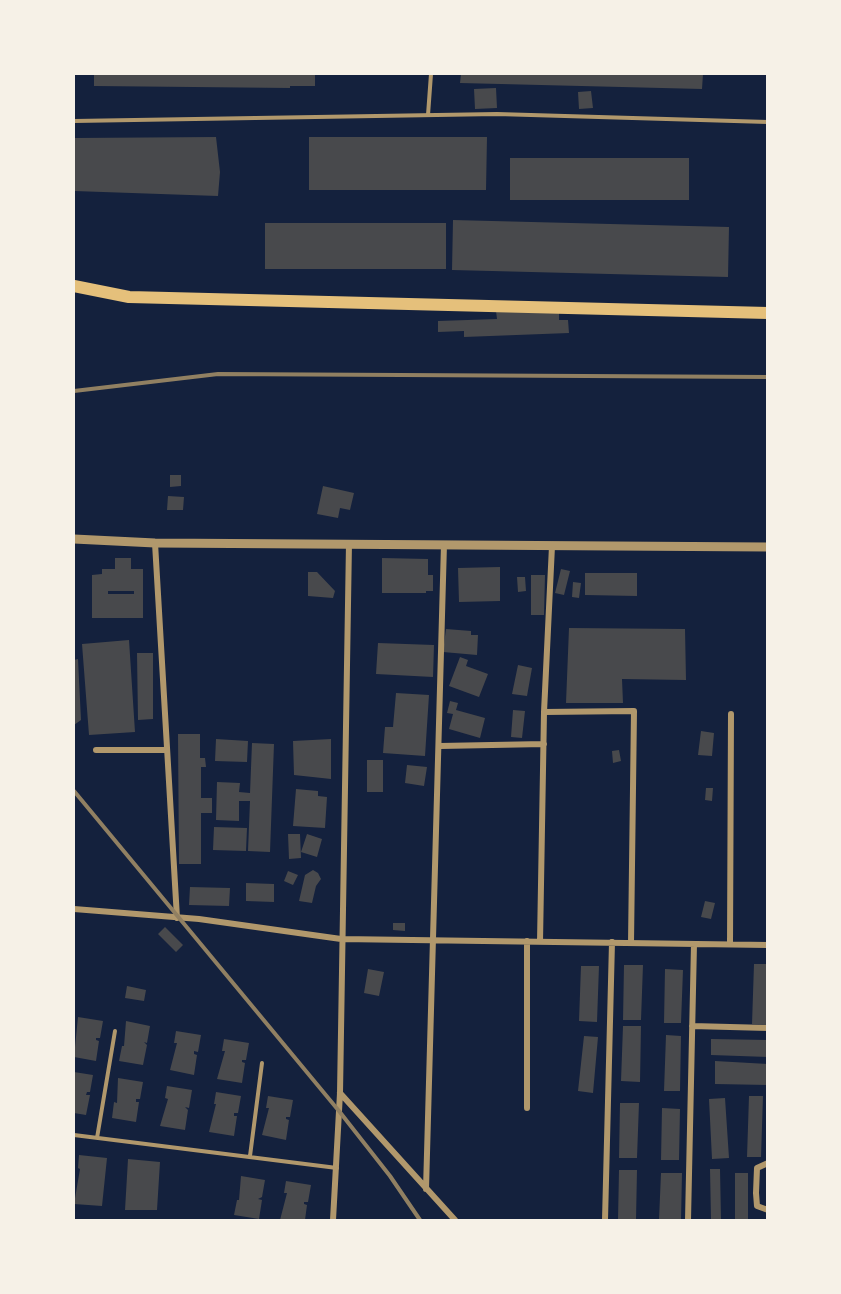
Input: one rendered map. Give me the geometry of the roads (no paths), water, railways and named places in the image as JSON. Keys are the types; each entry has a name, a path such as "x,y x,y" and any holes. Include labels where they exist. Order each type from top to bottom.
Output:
{"highway":[{"path":"74,286 129,297 768,313"}],"street":[{"path":"74,539 155,543 768,547"},
{"path":"155,543 177,918"},
{"path":"333,1221 340,1093 349,543"},
{"path":"426,1189 435,940 444,544"},
{"path":"540,942 544,712 552,546"},
{"path":"544,712 634,711 631,943"},
{"path":"730,944 731,714"},
{"path":"440,746 544,744"},
{"path":"96,750 167,750"},
{"path":"74,909 177,918 341,939 768,945"},
{"path":"527,941 528,1108"},
{"path":"605,1221 612,942"},
{"path":"688,1221 694,944"},
{"path":"692,1026 768,1028"},
{"path":"340,1093 455,1221"},
{"path":"768,1163 757,1168 756,1193 757,1206 768,1210"}],"lane":[{"path":"428,115 431,74"},
{"path":"74,122 497,114 768,122"},
{"path":"98,1138 115,1031"},
{"path":"250,1156 262,1063"},
{"path":"74,1135 337,1168"}],"railway":[{"path":"74,391 218,374 768,377"},
{"path":"74,791 339,1111 390,1176 420,1220"}]}
